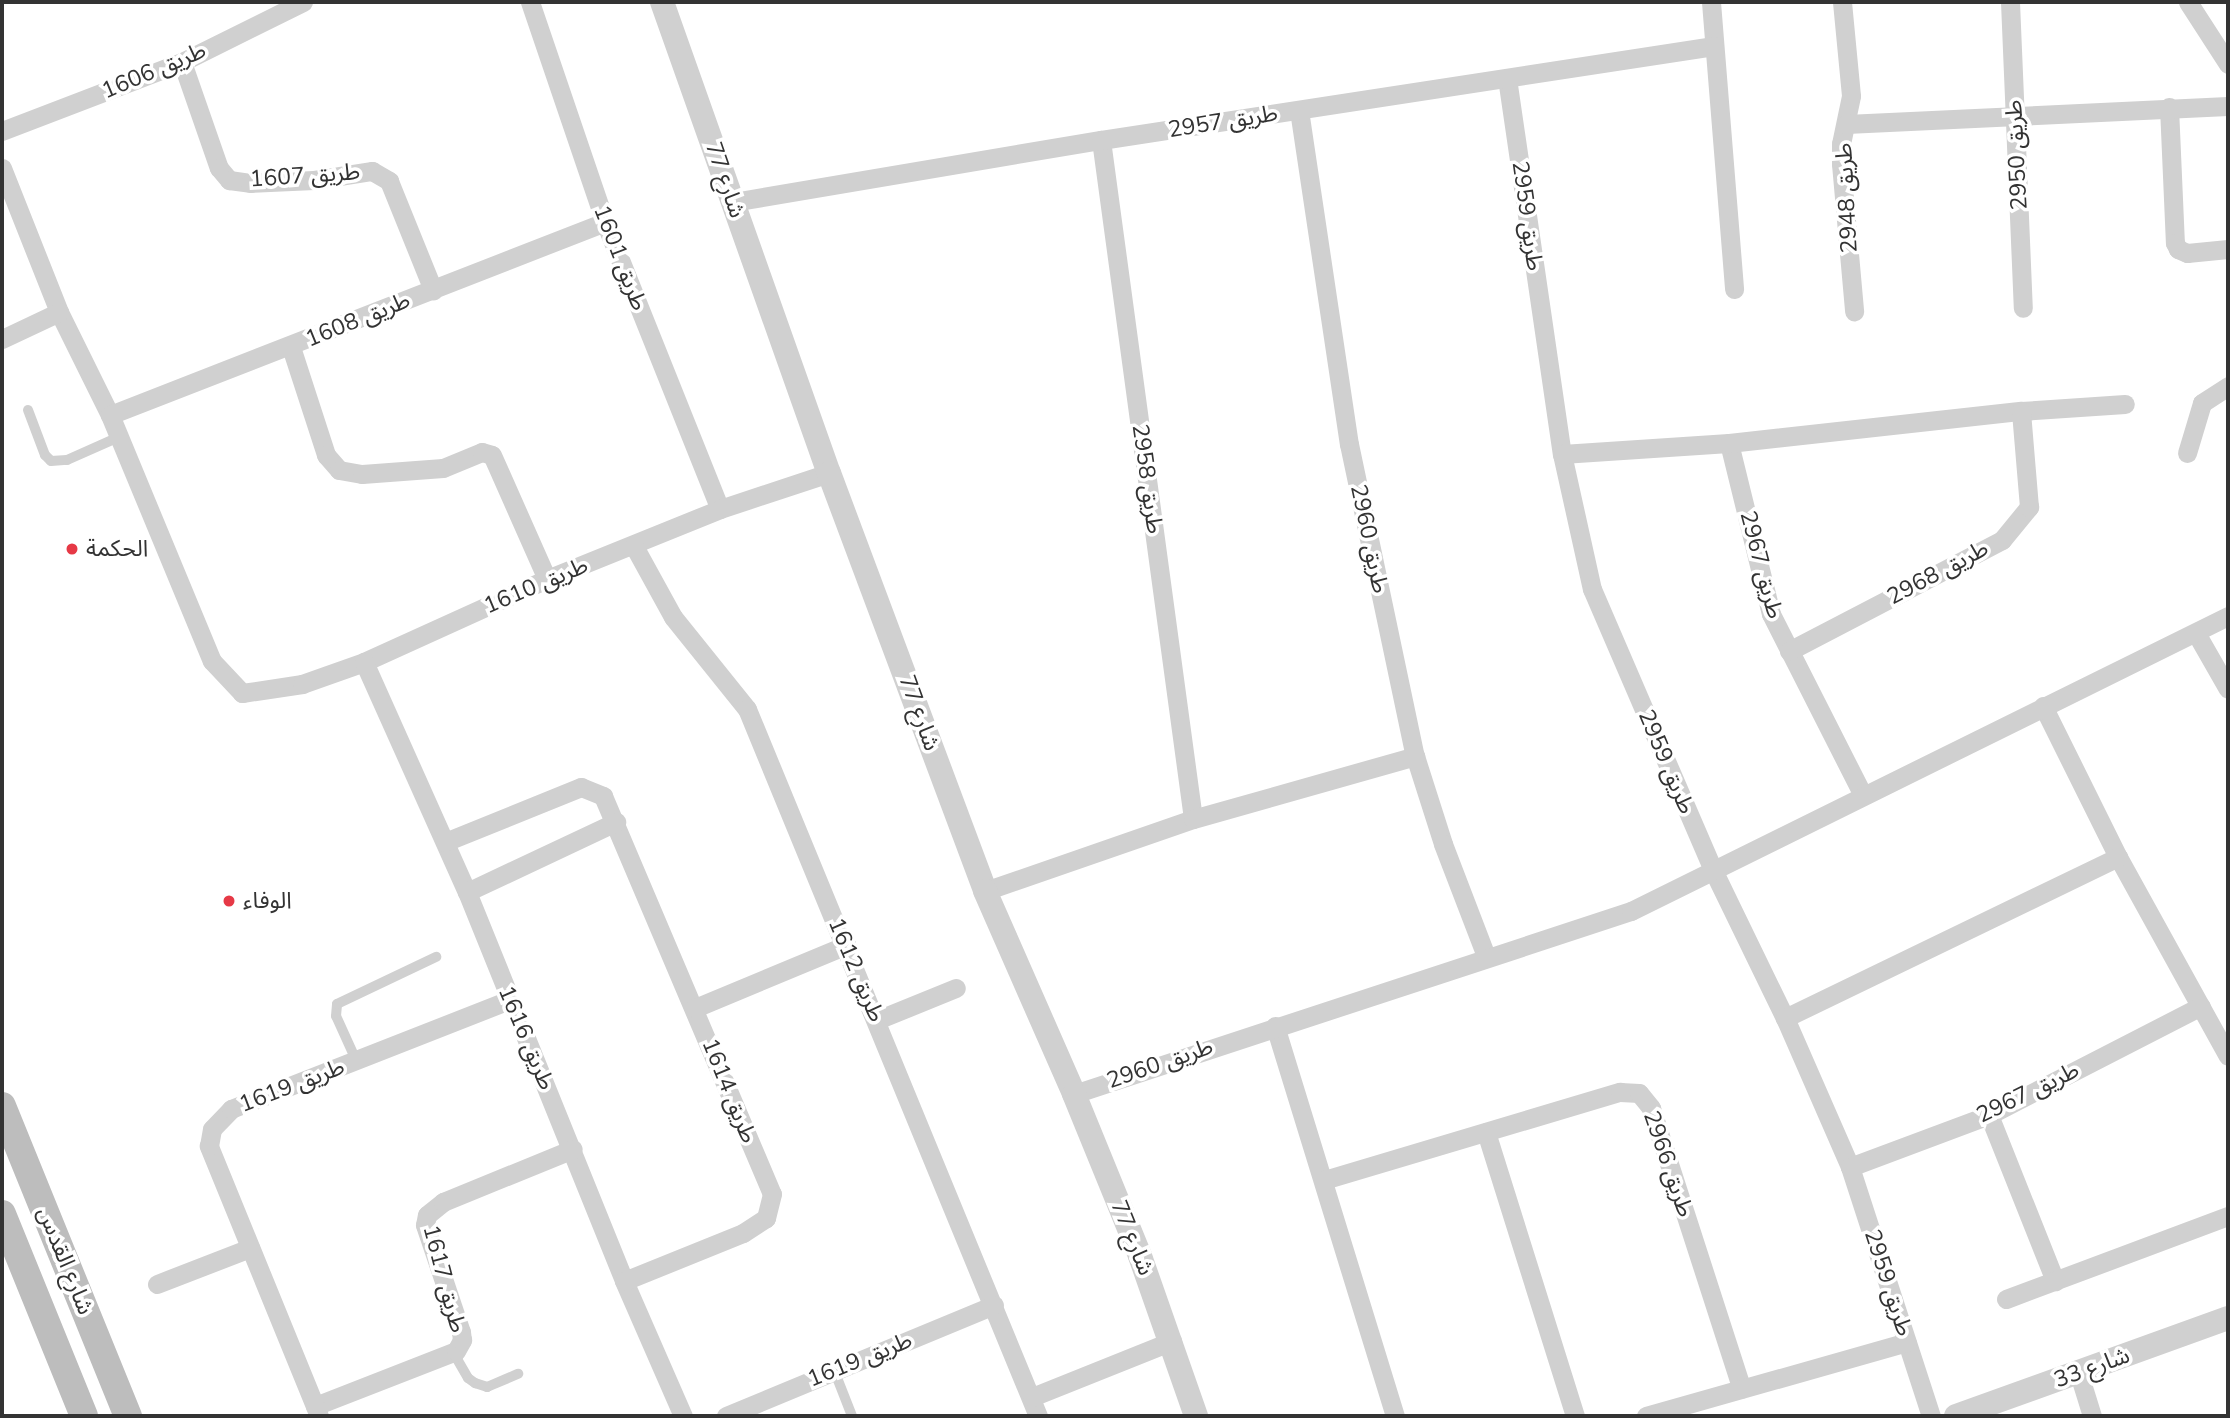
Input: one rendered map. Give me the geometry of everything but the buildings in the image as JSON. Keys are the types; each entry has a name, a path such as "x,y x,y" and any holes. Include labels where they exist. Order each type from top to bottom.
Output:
{"main road":[{"name":"شارع القدس","path":"2,1106 128,1416"},
{"name":"شارع القدس","path":"2,1214 85,1416"}],"street":[{"name":"طريق 1606","path":"2,131 182,62 303,2"},
{"name":"طريق 1601","path":"530,2 604,222 720,509"},
{"name":"شارع 77","path":"662,2 829,473 985,891 1074,1094 1171,1341 1196,1416"},
{"path":"1711,2 1734,289"},
{"name":"طريق 2948","path":"1842,2 1851,96 1841,144 1841,164 1854,311"},
{"name":"طريق 2950","path":"2010,2 2024,308"},
{"path":"2188,2 2228,64"},
{"name":"طريق 2957","path":"733,202 1101,140 1714,46"},
{"name":"طريق 1607","path":"182,62 219,168 229,180 250,183 314,180 372,172 389,181 433,290"},
{"name":"طريق 2959","path":"1507,78 1562,454 1592,589 1714,872 1785,1018 1850,1167 1931,1416"},
{"path":"1846,124 2228,106"},
{"path":"2169,107 2175,243 2178,249 2188,253 2228,249"},
{"name":"طريق 2960","path":"1299,110 1349,444 1415,756 1443,844 1486,957"},
{"name":"طريق 2958","path":"1101,140 1193,819"},
{"path":"2,168 59,312 119,437"},
{"name":"طريق 1608","path":"110,415 291,347 604,222"},
{"path":"2,339 59,312"},
{"path":"291,347 326,455 339,470 362,474 443,468 482,452 492,455 547,579"},
{"path":"2186,453 2202,403 2228,386"},
{"path":"1562,454 1729,443 2021,411 2125,404"},
{"name":"طريق 2968","path":"1789,651 2002,540 2029,507 2021,411"},
{"name":"طريق 1610","path":"119,437 212,661 242,693 302,684 365,662 547,579 720,509 829,473"},
{"name":"طريق 2967","path":"1729,443 1770,614 1863,795"},
{"name":"طريق 1612","path":"634,546 673,617 747,709 995,1305 1038,1416"},
{"path":"1714,872 1863,795 2228,616"},
{"path":"2196,633 2228,689"},
{"name":"طريق 1616","path":"365,662 467,892 509,1000 573,1149 624,1282 683,1416"},
{"path":"2043,706 2118,857 2228,1056"},
{"path":"985,891 1193,819 1415,756"},
{"name":"طريق 1614","path":"445,842 581,787 603,796 772,1194 766,1218 743,1233 624,1282"},
{"path":"467,892 616,822"},
{"path":"1785,1018 2118,857"},
{"name":"طريق 2960","path":"1074,1094 1486,957 1585,928 1714,872"},
{"path":"695,1008 846,945"},
{"path":"877,1020 956,989"},
{"name":"طريق 1619","path":"317,1411 209,1146 212,1129 231,1110 509,1000"},
{"name":"طريق 2967","path":"1850,1167 1989,1115 2201,1006"},
{"path":"1275,1026 1395,1416"},
{"name":"طريق 2966","path":"1324,1180 1620,1092 1639,1093 1646,1100 1742,1389"},
{"path":"1989,1115 2054,1281"},
{"path":"1486,1132 1575,1416"},
{"name":"طريق 1617","path":"317,1411 453,1352 462,1340 425,1225 427,1215 443,1202 573,1149"},
{"path":"2006,1299 2228,1216"},
{"path":"158,1284 250,1248"},
{"name":"طريق 1619","path":"726,1416 995,1305"},
{"name":"شارع 33","path":"1956,1416 2079,1374 2228,1318"},
{"path":"1032,1397 1171,1341"},
{"path":"1646,1416 1906,1342"},
{"path":"2079,1374 2092,1416"}],"lane":[{"path":"28,410 45,455 51,461 67,460 119,437"},
{"path":"356,1061 336,1016 337,1004 436,957"},
{"path":"453,1352 468,1378 475,1383 487,1387 518,1374"},
{"path":"834,1370 852,1416"}],"place":[{"name":"الحكمة","path":"72,549"},
{"name":"الوفاء","path":"229,901"}]}
